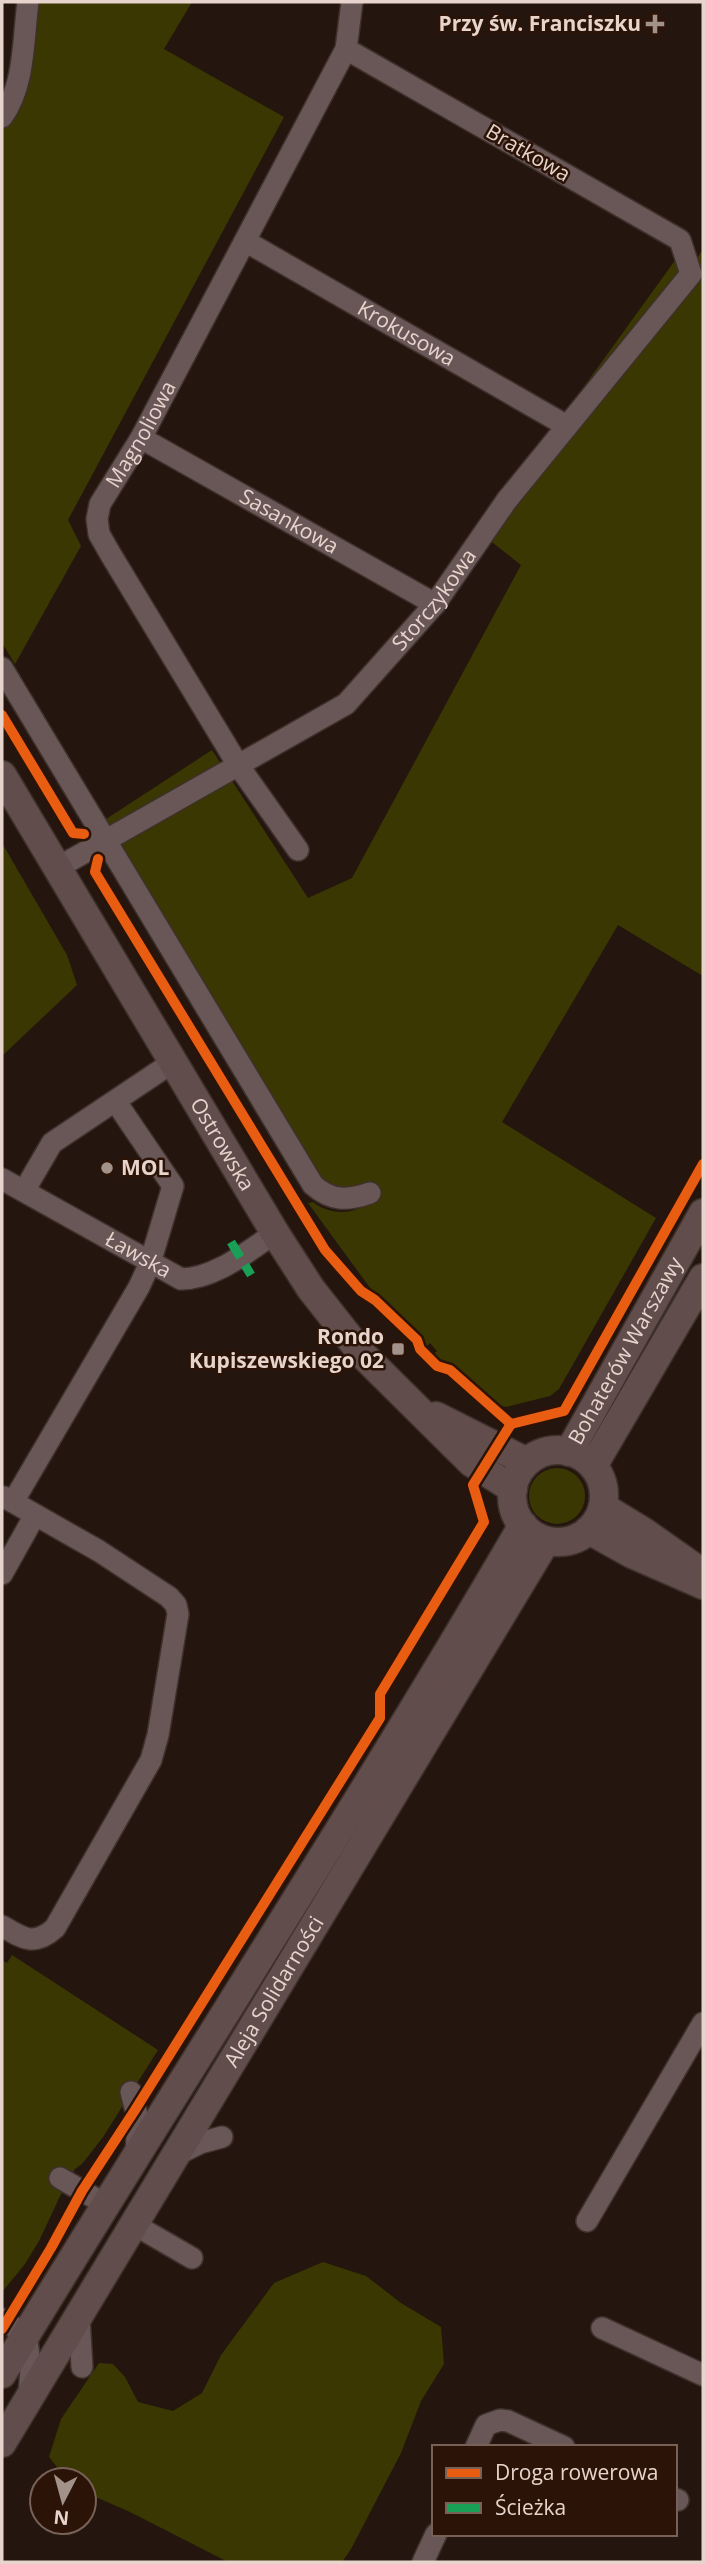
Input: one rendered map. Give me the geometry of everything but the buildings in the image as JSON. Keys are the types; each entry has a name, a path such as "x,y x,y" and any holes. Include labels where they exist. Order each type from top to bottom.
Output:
{"main road":[{"name":"Ostrowska","path":"2,775 311,1289 363,1355 472,1463 513,1489"},
{"name":"Bohaterów Warszawy","path":"569,1452 703,1213"},
{"name":"Bohaterów Warszawy","path":"593,1466 703,1279"},
{"name":"Ostrowska","path":"414,1405 527,1462"},
{"path":"547,1452 569,1452 582,1457 593,1466 601,1479 604,1493 596,1518 569,1541 535,1533 516,1514 513,1489 527,1462 547,1452"},
{"path":"596,1518 644,1532 703,1573"},
{"path":"596,1518 632,1554 703,1585"},
{"name":"Aleja Solidarności","path":"2,2443 178,2154 535,1533"},
{"name":"Aleja Solidarności","path":"2,2374 105,2204 313,1874 535,1533"}],"street":[{"path":"2,117 12,101 17,82 28,2"},
{"name":"Magnoliowa","path":"298,850 238,765 99,534 97,519 100,504 141,438 346,49 352,2"},
{"name":"Bratkowa","path":"346,49 680,240 691,274"},
{"name":"Krokusowa","path":"245,241 567,426"},
{"name":"Storczykowa","path":"105,841 346,704 435,604 507,500 691,274"},
{"name":"Sasankowa","path":"141,438 435,604"},
{"path":"2,668 313,1185 324,1195 339,1200 370,1193"},
{"path":"57,868 105,841"},
{"path":"24,1191 52,1143 173,1062"},
{"path":"2,1926 25,1940 47,1936 55,1928 144,1772 156,1745 178,1614 176,1605 169,1597 99,1550 8,1500 136,1292 150,1262 173,1186 116,1102"},
{"name":"Ławska","path":"2,1179 181,1279 197,1279 247,1252 275,1233"},
{"path":"2,1574 36,1515"},
{"path":"587,2221 703,2023"},
{"path":"131,2092 138,2119 136,2155"},
{"path":"178,2154 200,2143 222,2137"},
{"path":"60,2178 105,2204"},
{"path":"135,2225 192,2258"},
{"path":"2,2318 29,2311 48,2299"},
{"path":"79,2317 82,2367"},
{"path":"2,2318 26,2335 31,2368 29,2398"},
{"path":"602,2328 703,2375"},
{"path":"477,2445 486,2425 500,2420 508,2421 560,2445"},
{"path":"423,2562 435,2536"}],"shaded area":[{"path":"38,2 192,2 164,49 284,117 68,520 81,546 15,664 2,643 2,130 23,96"},
{"path":"703,249 703,976 618,925 502,1122 656,1218 559,1389 550,1396 506,1407 498,1405 452,1366 441,1365 432,1355 437,1351 430,1343 425,1348 373,1292 308,1203 313,1202 328,1210 344,1212 375,1200 336,1187 317,1173 103,821 212,750 308,898 352,878 521,565 479,532 676,259 688,272"},
{"path":"2,843 67,955 77,985 2,1056"},
{"path":"557,1468 568,1470 577,1476 583,1485 583,1507 577,1516 568,1522 557,1524 546,1522 537,1516 531,1507 529,1496 531,1485 537,1476 546,1470"},
{"path":"12,1955 158,2050 103,2137 75,2169 39,2241 25,2264 2,2292 2,1960 7,1963"},
{"path":"323,2262 366,2276 401,2303 441,2327 444,2364 421,2401 401,2453 342,2562 228,2562 98,2498 98,2466 56,2466 49,2457 61,2419 99,2363 113,2364 125,2377 138,2402 173,2411 202,2393 221,2355 274,2283"}],"marked path":[{"path":"231,1242 251,1275"}],"cycle path":[{"path":"2,715 73,833 84,834"},
{"path":"98,859 95,872 325,1250 361,1291 375,1300 417,1340 420,1349 437,1366 450,1370 511,1424"},
{"path":"2,2329 82,2191 380,1718 380,1694 484,1522 473,1485 511,1424 564,1411 703,1164"}],"place":[{"name":"Przy św. Franciszku","path":"655,24"},
{"name":"MOL","path":"107,1168"},
{"name":"Rondo Kupiszewskiego 02","path":"398,1349"}]}
